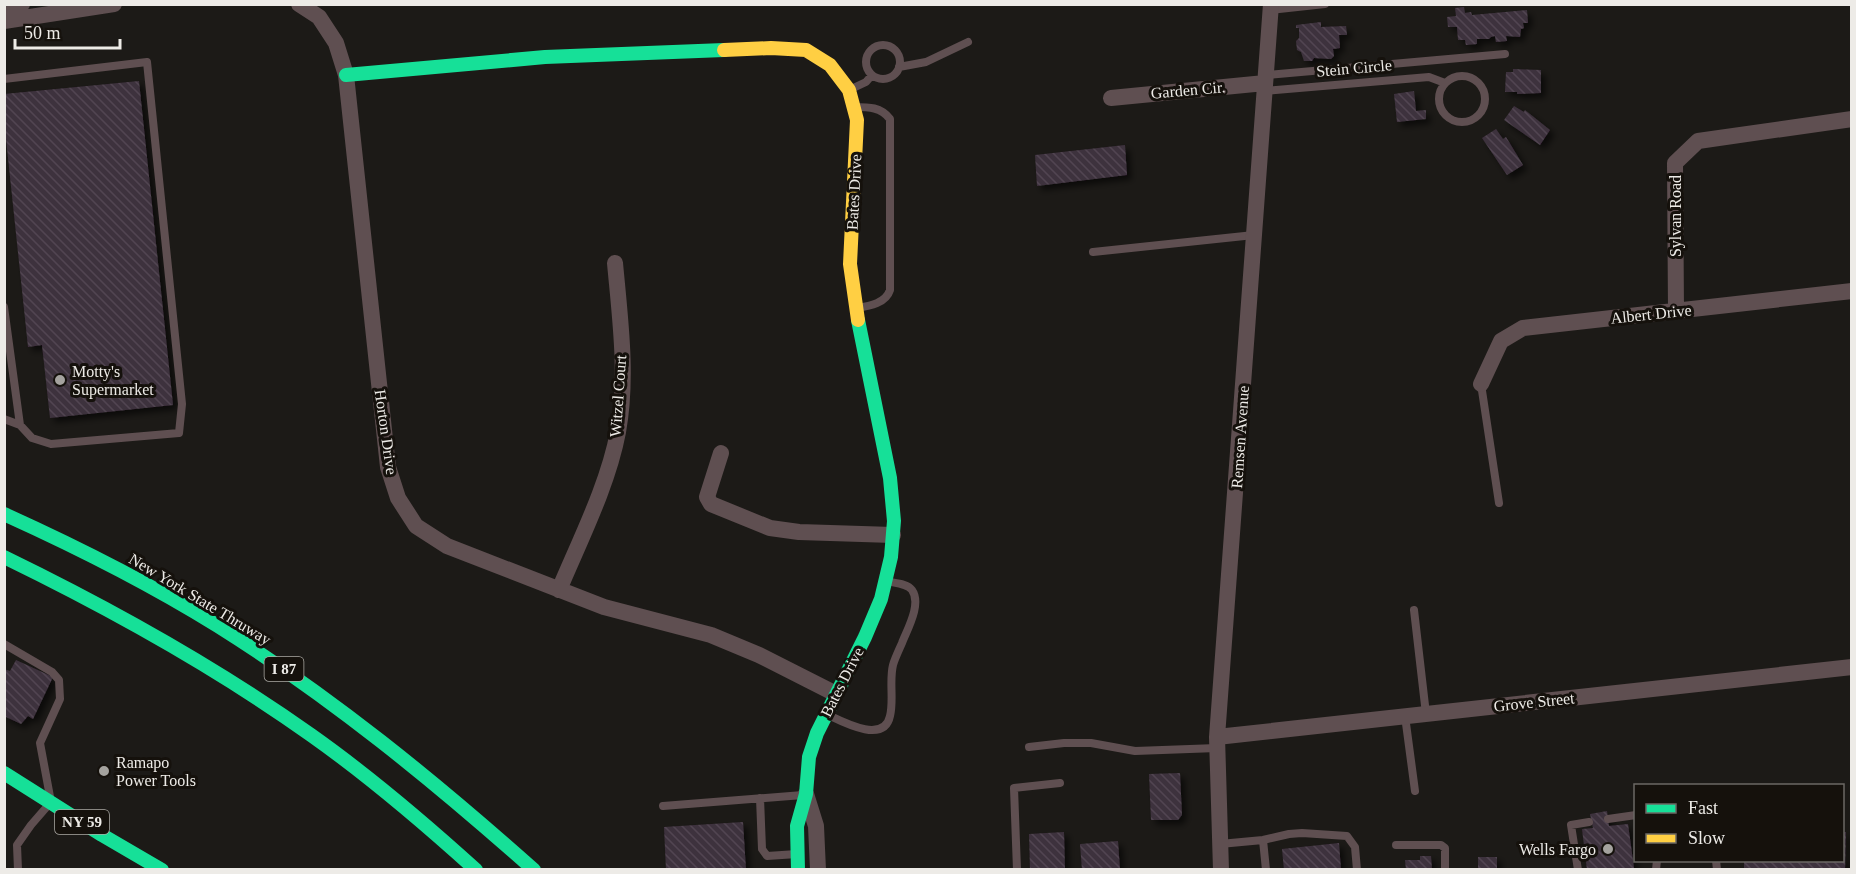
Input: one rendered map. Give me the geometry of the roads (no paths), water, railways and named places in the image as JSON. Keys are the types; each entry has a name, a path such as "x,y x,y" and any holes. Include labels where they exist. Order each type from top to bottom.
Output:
{"main road":[{"name":"Bates Drive","path":"346,75 544,57 771,48 806,50 830,65 849,90 858,120 850,264 855,308 890,478 894,521 891,557 881,598 865,637 826,713 809,757 807,794 797,826 798,870"},
{"name":"New York State Thruway","path":"4,514 125,573 234,636 288,671 450,793 534,870"},
{"name":"I 87","path":"4,557 69,588 213,669 369,778 476,870"},
{"name":"NY 59","path":"4,773 162,870"}],"street":[{"path":"4,6 22,4"},
{"path":"4,21 114,4"},
{"name":"Horton Drive","path":"299,4 319,17 336,43 346,75 388,467 398,498 416,526 447,546 604,608 711,635 759,655 836,694"},
{"name":"Remsen Avenue","path":"1221,870 1217,742 1270,7"},
{"name":"Garden Cir.","path":"1111,98 1265,83"},
{"name":"Sylvan Road","path":"1676,311 1675,164 1698,141 1851,119"},
{"name":"Witzel Court","path":"559,590 605,478 618,432 622,388 621,335 615,263"},
{"name":"Albert Drive","path":"1481,384 1501,341 1523,328 1851,291"},
{"path":"721,453 707,497 711,504 770,528 799,532 893,536"},
{"name":"Grove Street","path":"1217,742 1405,716 1851,667"},
{"name":"Bates Drive","path":"807,794 816,826 818,870"}],"lane":[{"path":"1270,7 1325,4"},
{"path":"899,67 926,62 968,42"},
{"path":"887,45 892,47 899,56 899,67 892,76 882,78 872,75 866,65 866,60 875,46 887,45"},
{"path":"1265,83 1505,54"},
{"path":"4,79 147,62 182,404 179,433 51,444 32,438 20,425 4,419"},
{"path":"849,90 866,82 872,75"},
{"name":"Stein Circle","path":"1265,83 1429,77 1445,83 1459,76 1474,79 1480,84 1486,98 1481,113 1476,119 1461,123 1447,117 1439,104 1441,89 1445,83"},
{"path":"854,107 870,107 881,111 890,119 890,290 888,297 870,306 855,308"},
{"path":"1093,252 1254,234"},
{"path":"4,307 20,425"},
{"path":"1481,384 1499,503"},
{"path":"826,713 851,726 869,730 880,729 887,724 890,716 893,666 913,616 915,601 912,591 906,586 885,581"},
{"path":"1414,610 1426,714"},
{"path":"4,644 52,672 59,680 60,699 40,742 51,802 17,845 18,870"},
{"path":"1405,716 1414,791"},
{"path":"1029,747 1091,743 1135,751 1217,742"},
{"path":"1017,870 1014,788 1060,783"},
{"path":"663,806 807,794"},
{"path":"760,798 762,849 766,856 798,854"},
{"path":"1608,819 1634,815"},
{"path":"1578,870 1571,825 1589,822"},
{"path":"1220,844 1302,833 1347,836 1355,847 1357,870"},
{"path":"1263,840 1266,870"},
{"path":"1396,845 1441,845 1445,848 1445,870"}],"place":[{"name":"Motty's Supermarket","path":"60,380"},
{"name":"Ramapo Power Tools","path":"104,771"},
{"name":"Wells Fargo","path":"1608,849"}]}
